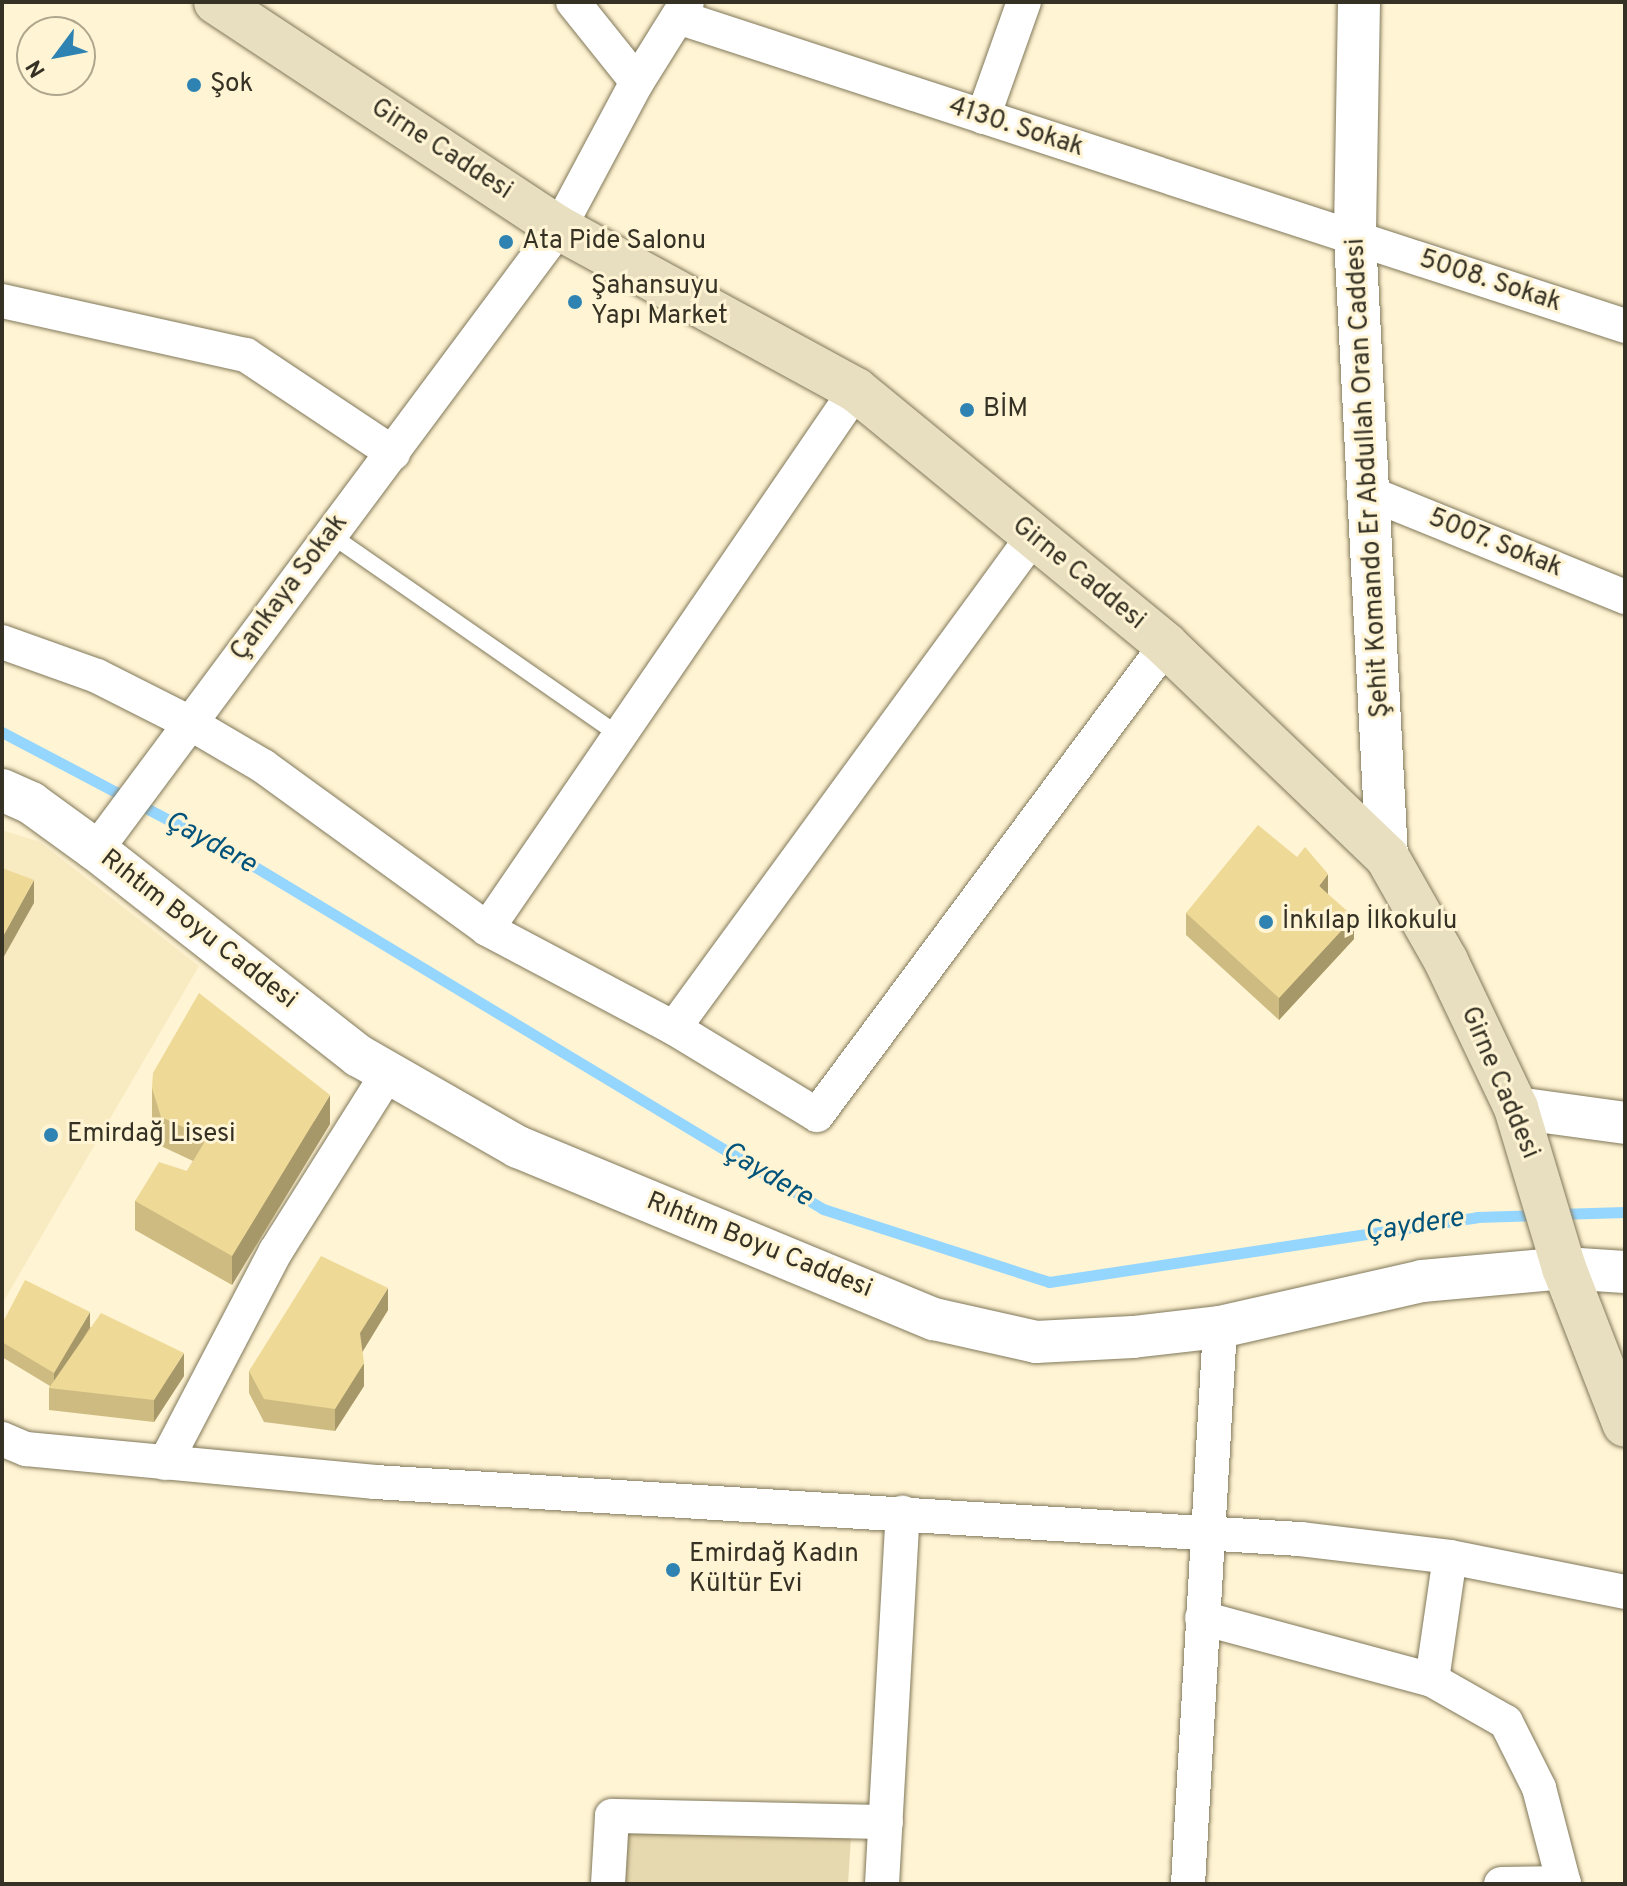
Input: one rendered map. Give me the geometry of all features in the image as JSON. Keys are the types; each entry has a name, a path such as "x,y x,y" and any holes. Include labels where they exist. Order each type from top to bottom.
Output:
{"main road":[{"name":"Girne Caddesi","path":"216,2 559,228 856,390 1032,538 1166,645 1387,857 1446,961 1522,1125 1564,1268 1625,1425"}],"street":[{"path":"573,2 637,82"},
{"path":"983,117 1024,2"},
{"name":"Şehit Komando Er Abdullah Oran Caddesi","path":"1359,2 1355,238 1364,491 1387,857"},
{"name":"Çankaya Sokak","path":"107,835 178,735 393,453 559,228 637,82 683,9"},
{"name":"4130. Sokak","path":"683,9 983,117 1355,238"},
{"name":"5008. Sokak","path":"1355,238 1625,326"},
{"path":"2,301 246,355 393,453"},
{"path":"487,929 856,390"},
{"name":"5007. Sokak","path":"1364,491 1625,597"},
{"path":"674,1028 1032,538"},
{"path":"2,642 97,676 178,735 263,766 487,929 674,1028 817,1115 1166,645"},
{"name":"Rıhtım Boyu Caddesi","path":"2,790 107,835 359,1056 518,1147 934,1319 1036,1342 1220,1327 1422,1281 1564,1268 1625,1272"},
{"path":"165,1463 276,1251 388,1073"},
{"path":"1522,1125 1625,1123"},
{"path":"1188,1884 1220,1327"},
{"path":"2,1439 26,1449 375,1482 1209,1530 1450,1557 1625,1592"},
{"path":"882,1884 903,1513"},
{"path":"1432,1680 1450,1557"},
{"path":"1202,1618 1432,1680 1506,1722 1539,1788 1564,1884 1501,1884"},
{"path":"608,1884 612,1816 886,1822"}],"lane":[{"path":"331,535 619,735"}],"shaded area":[{"name":"Emirdağ Lisesi","path":"2,830 40,842 199,966 2,1304"},
{"path":"626,1829 851,1837 848,1884 623,1884"}],"building":[{"name":"İnkılap İlkokulu","path":"1258,825 1297,857 1305,847 1328,874 1319,886 1354,917 1279,998 1186,913"},
{"path":"2,868 34,880 2,938"},
{"path":"199,993 330,1095 232,1256 135,1201 159,1162 187,1171 207,1138 161,1117 152,1088 153,1073"},
{"path":"321,1256 388,1288 360,1333 364,1363 335,1409 264,1399 249,1371"},
{"path":"25,1280 90,1312 54,1373 2,1342 2,1324"},
{"path":"101,1313 184,1353 154,1400 49,1388"}],"waterway":[{"name":"Çaydere","path":"2,732 237,856 823,1209 1049,1282 1477,1217 1540,1215"},
{"name":"Çaydere","path":"1558,1214 1625,1212"}],"place":[{"name":"Şok","path":"194,85"},
{"name":"Ata Pide Salonu","path":"506,242"},
{"name":"Şahansuyu Yapı Market","path":"575,302"},
{"name":"BİM","path":"967,410"},
{"name":"İnkılap İlkokulu","path":"1266,922"},
{"name":"Emirdağ Lisesi","path":"51,1135"},
{"name":"Emirdağ Kadın Kültür Evi","path":"673,1570"}]}
